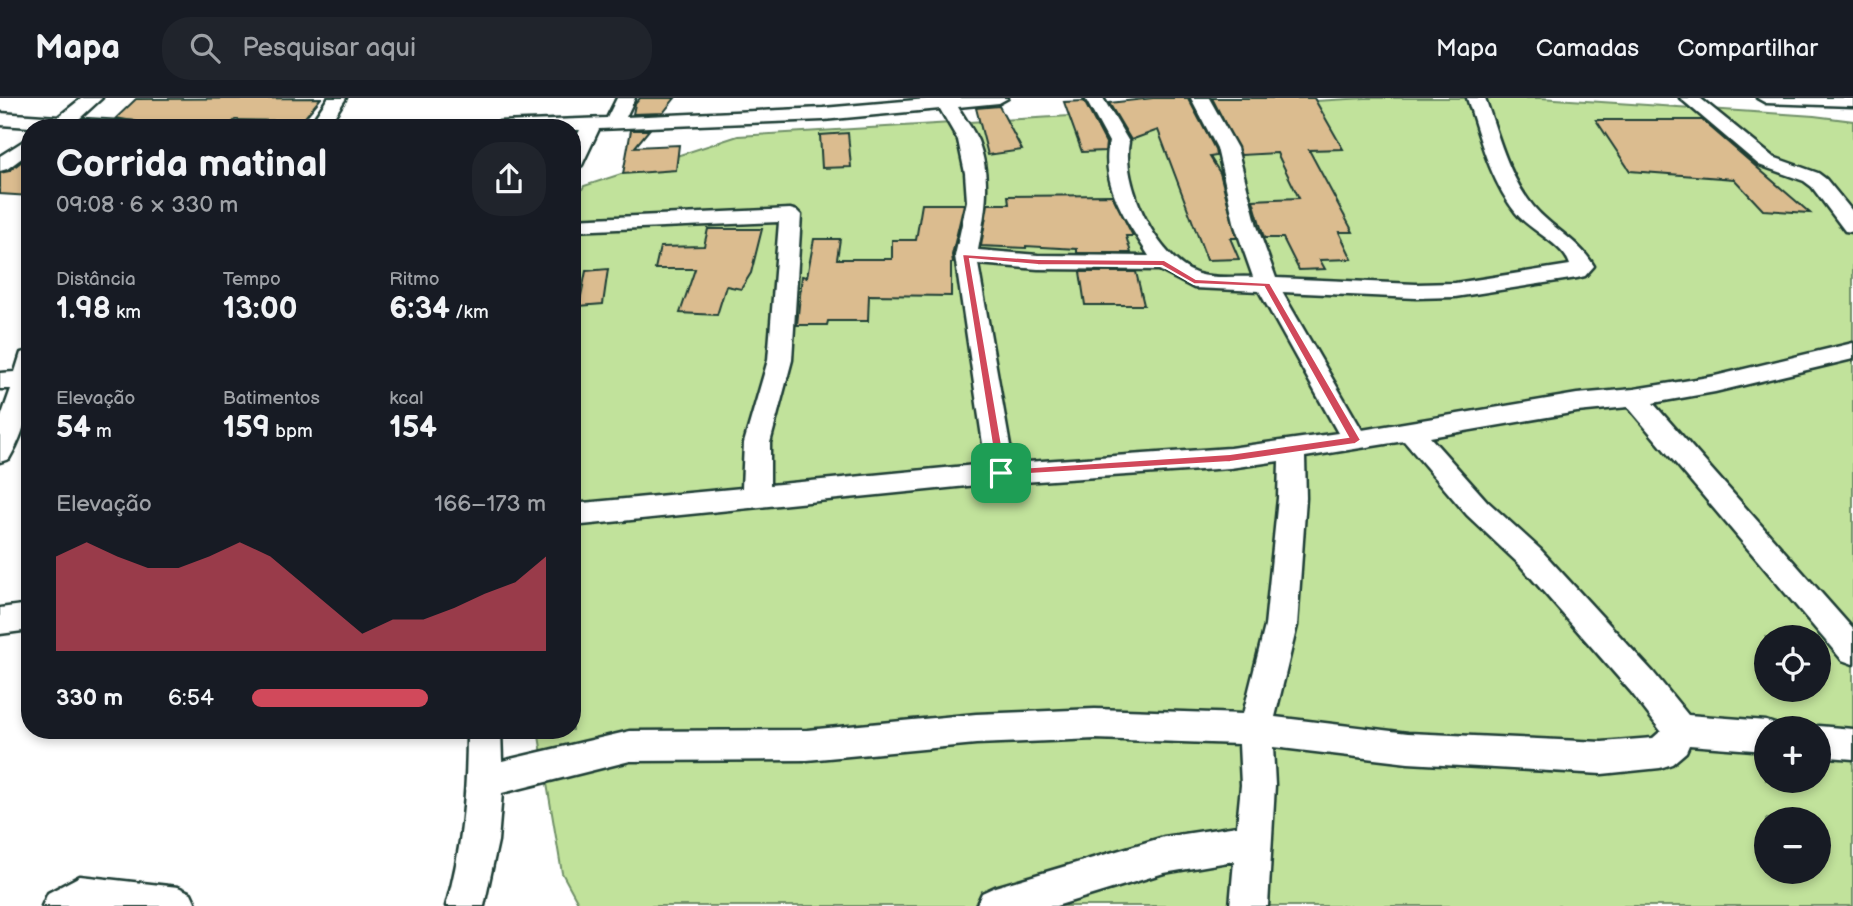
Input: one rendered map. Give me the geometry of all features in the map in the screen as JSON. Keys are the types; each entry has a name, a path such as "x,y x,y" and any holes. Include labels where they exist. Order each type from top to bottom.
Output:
{"street":[{"path":"65,119 93,98"},
{"path":"323,119 337,98"},
{"path":"613,124 625,98"},
{"path":"581,125 823,114 999,98"},
{"path":"1094,98 1119,142 1115,153 1116,161 1127,201 1164,263 1194,281 1416,291 1455,290 1577,271 1583,266 1580,258 1544,229 1516,199 1476,98"},
{"path":"1200,98 1227,148 1246,226 1267,285 1355,440"},
{"path":"1689,98 1766,161 1811,177 1819,183 1853,226"},
{"path":"1766,98 1853,101"},
{"path":"946,103 968,140 975,173 977,201 965,256 1001,473"},
{"path":"0,119 21,121"},
{"path":"581,147 592,125"},
{"path":"0,165 21,150"},
{"path":"581,225 790,215 780,360 757,443 756,495"},
{"path":"965,256 1038,262 1164,263"},
{"path":"581,514 1001,473 1230,458 1355,440 1577,402 1634,398 1715,384 1853,351"},
{"path":"0,452 21,400 18,373"},
{"path":"1634,398 1853,650"},
{"path":"1410,431 1477,508 1530,557 1642,682 1679,729 1754,735"},
{"path":"1249,906 1258,785 1255,731 1281,626 1292,498 1292,449"},
{"path":"0,621 21,618"},
{"path":"487,780 552,767 630,746 807,745 976,729 1095,724 1199,726 1318,735 1408,748 1602,758 1660,753 1674,741 1679,729"},
{"path":"465,906 478,866 487,780 485,739"},
{"path":"1831,742 1853,744"},
{"path":"995,906 1164,855 1252,841"},
{"path":"61,906 80,895 178,906"}],"green space":[{"path":"1365,98 1540,98 1814,116 1853,121 1853,906 580,906 562,873 540,739 581,739 581,191 584,186 738,136"}],"building":[{"path":"321,98 304,119 116,118 136,99"},
{"path":"640,98 675,98 663,113 633,114 635,104"},
{"path":"1153,98 1188,98 1215,149 1216,156 1210,157 1220,173 1237,238 1230,238 1239,259 1207,260 1158,130 1131,140 1109,103"},
{"path":"1212,98 1314,98 1343,149 1309,150 1353,232 1339,232 1352,259 1320,260 1325,269 1299,270 1283,238 1264,238 1253,200 1299,198 1277,153 1241,155"},
{"path":"1084,101 1106,143 1105,151 1082,152 1064,102"},
{"path":"999,106 1022,150 988,155 976,108"},
{"path":"1596,120 1702,120 1810,213 1763,210 1734,179 1630,171"},
{"path":"631,130 649,130 635,147 679,145 676,170 623,174"},
{"path":"848,133 851,167 822,168 820,135"},
{"path":"21,162 21,195 0,194 0,173 9,171"},
{"path":"1112,195 1133,236 1126,236 1131,253 1077,253 1077,249 981,246 988,204 1009,204 1008,196"},
{"path":"922,204 964,204 952,255 951,296 869,295 868,321 828,321 827,325 797,325 802,276 807,277 814,239 840,239 837,259 892,259 892,240 916,240"},
{"path":"708,229 762,229 751,273 741,289 726,286 717,315 680,313 695,269 655,269 660,247 704,246"},
{"path":"608,269 603,304 581,306 586,271"},
{"path":"1080,272 1136,272 1144,305 1085,305"}],"route":[{"path":"965,256 1038,262 1164,263 1177,274 1194,281 1267,285 1355,440 1230,458 1001,473 965,256"}]}
